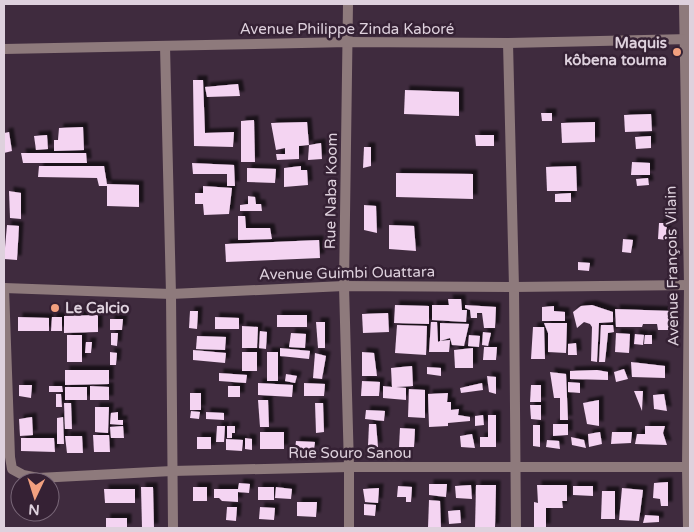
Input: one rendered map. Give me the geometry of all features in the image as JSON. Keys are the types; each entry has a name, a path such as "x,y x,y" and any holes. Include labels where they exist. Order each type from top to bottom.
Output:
{"street":[{"name":"Rue Naba Koom","path":"348,4 344,286 349,528"},
{"name":"Avenue François Vilain","path":"684,4 687,39 689,285 688,528"},
{"name":"Avenue Philippe Zinda Kaboré","path":"4,49 348,42 508,43 687,39"},
{"path":"508,43 514,287 516,528"},
{"path":"165,46 171,294 173,528"},
{"name":"Avenue Guimbi Ouattara","path":"4,288 171,294 344,286 689,285"},
{"name":"Rue Souro Sanou","path":"4,288 8,440 12,469 23,475 38,478 172,472 349,468 688,467"}],"building":[{"path":"193,80 203,80 205,133 234,132 233,147 194,146"},
{"path":"238,84 240,96 207,97 205,87"},
{"path":"405,90 459,92 459,116 404,114"},
{"path":"541,113 552,113 552,121 542,121"},
{"path":"651,114 652,131 625,132 624,115"},
{"path":"254,120 255,162 241,162 241,121"},
{"path":"307,122 309,145 299,146 299,159 277,160 276,154 285,154 285,148 276,150 271,123"},
{"path":"595,122 595,142 562,143 561,123"},
{"path":"83,127 84,150 54,151 54,140 58,140 59,128"},
{"path":"9,132 12,151 4,153 4,133"},
{"path":"47,135 48,149 36,150 34,136"},
{"path":"475,135 494,135 494,146 476,146"},
{"path":"651,136 651,148 636,149 635,137"},
{"path":"321,143 322,159 308,160 309,145"},
{"path":"364,147 371,147 371,166 363,168"},
{"path":"21,153 86,153 87,163 23,163"},
{"path":"632,162 650,163 650,175 631,175"},
{"path":"192,163 234,165 235,186 227,186 227,174 193,174"},
{"path":"39,166 104,166 107,184 139,185 139,207 107,206 107,186 99,186 97,178 38,177"},
{"path":"301,166 301,170 307,170 308,185 284,187 284,168"},
{"path":"576,166 577,191 547,191 546,167"},
{"path":"247,168 276,169 275,183 247,182"},
{"path":"396,173 473,174 473,199 396,197"},
{"path":"648,178 649,185 637,186 636,179"},
{"path":"203,186 232,188 229,214 204,215 203,204 195,204 195,193 203,193"},
{"path":"9,191 21,193 21,219 10,218"},
{"path":"571,193 571,202 555,202 555,194"},
{"path":"248,196 255,197 256,204 261,204 262,211 240,211 240,205 248,204"},
{"path":"364,205 376,206 377,233 364,230"},
{"path":"238,216 245,216 246,228 270,228 272,239 238,240"},
{"path":"659,223 667,223 666,240 658,239"},
{"path":"7,225 19,226 17,260 4,259"},
{"path":"389,225 414,226 416,251 389,249"},
{"path":"623,239 633,240 631,253 622,252"},
{"path":"319,240 320,258 226,262 225,244"},
{"path":"578,262 590,263 589,271 578,270"},
{"path":"448,299 461,299 462,310 467,310 466,322 432,320 432,305 449,305"},
{"path":"395,305 429,306 429,324 394,323"},
{"path":"465,305 496,307 495,328 484,328 482,313 477,313 477,318 471,318 470,310 465,308"},
{"path":"592,305 613,312 613,322 599,323 597,362 591,361 592,327 584,322 577,328 573,312 581,306"},
{"path":"554,306 554,311 565,312 565,321 542,321 542,307"},
{"path":"615,309 672,311 673,330 658,330 657,324 643,324 642,327 616,327"},
{"path":"190,311 198,311 197,329 189,328"},
{"path":"388,313 389,332 363,333 362,314"},
{"path":"98,315 98,332 64,333 64,316"},
{"path":"277,315 307,315 307,327 277,327"},
{"path":"18,317 49,318 49,331 18,331"},
{"path":"52,317 62,317 62,331 51,331"},
{"path":"215,317 239,318 239,329 215,329"},
{"path":"110,319 123,319 122,330 110,330"},
{"path":"316,322 325,322 325,348 318,348"},
{"path":"431,322 437,322 438,342 450,340 449,352 429,352"},
{"path":"440,323 469,324 464,346 452,345 450,338 440,341"},
{"path":"544,323 567,323 566,353 548,352 548,333"},
{"path":"397,325 427,326 426,355 395,353"},
{"path":"601,325 613,325 614,332 608,333 605,362 599,362"},
{"path":"242,326 258,327 257,348 242,348"},
{"path":"533,327 544,327 545,359 531,359"},
{"path":"260,331 267,332 266,349 259,348"},
{"path":"483,332 491,333 488,346 482,345"},
{"path":"111,333 118,333 117,346 111,345"},
{"path":"291,333 306,334 305,348 289,347"},
{"path":"616,333 630,334 629,353 615,352"},
{"path":"635,334 644,335 643,345 634,344"},
{"path":"67,335 82,335 82,362 67,362"},
{"path":"469,335 480,336 479,347 468,346"},
{"path":"645,335 652,335 652,344 644,344"},
{"path":"197,336 226,337 225,350 196,349"},
{"path":"86,342 92,342 91,353 85,353"},
{"path":"576,343 577,355 568,355 568,344"},
{"path":"484,347 497,347 496,360 483,360"},
{"path":"280,348 310,351 309,359 280,356"},
{"path":"473,348 473,368 455,368 454,350"},
{"path":"193,350 226,353 225,363 193,360"},
{"path":"110,352 117,353 116,365 110,365"},
{"path":"242,352 257,352 257,371 242,371"},
{"path":"267,352 278,352 278,381 267,381"},
{"path":"362,352 374,353 377,376 362,376"},
{"path":"315,353 326,356 322,379 313,378"},
{"path":"631,362 665,366 665,378 632,377"},
{"path":"412,366 413,386 396,387 406,388 406,400 383,398 383,386 392,387 391,368"},
{"path":"427,367 441,368 441,376 427,374"},
{"path":"624,369 628,379 616,382 614,372"},
{"path":"65,370 109,370 109,384 65,385"},
{"path":"597,370 608,372 608,380 570,379 570,371"},
{"path":"550,372 566,374 568,420 560,420 560,398 554,398"},
{"path":"219,373 247,375 246,383 219,381"},
{"path":"286,374 297,376 295,383 285,381"},
{"path":"487,376 496,377 496,394 489,392"},
{"path":"362,381 380,382 379,396 361,396"},
{"path":"568,382 580,383 580,393 568,392"},
{"path":"258,383 293,385 292,397 258,395"},
{"path":"304,383 325,384 324,396 304,396"},
{"path":"482,383 483,390 461,393 460,388"},
{"path":"19,385 32,385 31,398 19,396"},
{"path":"531,385 541,385 541,402 530,402"},
{"path":"49,386 62,386 63,392 49,392"},
{"path":"90,386 109,387 109,400 90,400"},
{"path":"228,386 240,386 240,397 228,397"},
{"path":"65,387 87,387 87,400 65,400"},
{"path":"409,389 425,390 425,418 408,417"},
{"path":"634,391 643,391 642,411"},
{"path":"190,393 201,393 201,410 190,410"},
{"path":"448,393 447,402 451,402 451,410 459,409 458,415 470,417 470,421 448,423 448,426 429,427 428,394"},
{"path":"56,394 61,394 62,407 56,407"},
{"path":"664,394 667,411 654,409 653,395"},
{"path":"258,400 268,400 269,427 260,427"},
{"path":"599,400 599,426 587,424 583,403"},
{"path":"64,403 71,403 72,429 65,429"},
{"path":"315,403 323,403 324,432 316,433"},
{"path":"530,405 541,405 541,420 531,419"},
{"path":"95,407 109,407 108,433 95,432"},
{"path":"366,410 385,411 384,421 365,419"},
{"path":"191,411 200,412 199,419 190,418"},
{"path":"118,412 118,420 123,420 123,425 110,424 111,413"},
{"path":"206,412 224,413 224,420 206,419"},
{"path":"483,415 484,425 475,426 475,416"},
{"path":"488,415 496,415 496,447 480,447 480,437 488,437"},
{"path":"32,417 33,435 20,436 19,419"},
{"path":"63,417 64,444 57,444 57,418"},
{"path":"369,424 376,424 378,447 368,446"},
{"path":"553,424 568,424 568,435 553,436"},
{"path":"533,425 540,425 540,447 533,446"},
{"path":"123,426 124,438 111,438 110,427"},
{"path":"217,426 225,426 224,442 216,442"},
{"path":"227,426 235,426 235,433 232,433 232,438 227,438"},
{"path":"645,426 665,426 663,433 667,445 635,444 637,434 645,434"},
{"path":"400,428 415,429 414,447 399,447"},
{"path":"260,432 284,432 284,449 260,449"},
{"path":"600,432 602,444 589,447 588,434"},
{"path":"612,432 632,432 631,443 611,444"},
{"path":"472,434 475,448 461,447 460,436"},
{"path":"93,435 109,435 110,452 94,452"},
{"path":"65,436 82,436 83,453 67,453"},
{"path":"197,437 211,437 211,449 197,449"},
{"path":"571,437 584,440 586,448 572,445"},
{"path":"21,438 54,438 55,452 21,451"},
{"path":"245,438 252,439 252,450 245,449"},
{"path":"226,439 243,440 242,451 226,450"},
{"path":"547,440 559,441 560,449 546,447"},
{"path":"296,441 315,442 314,450 295,449"},
{"path":"668,482 668,506 661,506 660,499 653,498 654,483"},
{"path":"239,483 250,484 249,493 238,492 238,502 222,501 219,498 214,498 214,489 238,489"},
{"path":"429,484 447,484 446,497 429,495"},
{"path":"471,485 472,499 456,498 455,486"},
{"path":"476,485 496,485 495,528 475,528"},
{"path":"537,485 567,485 567,501 562,501 563,508 546,508 546,528 534,528 534,502 538,503"},
{"path":"398,486 412,487 411,502 406,502 406,497 397,497"},
{"path":"573,486 593,486 593,496 573,495"},
{"path":"141,487 153,487 154,528 142,528"},
{"path":"193,487 207,487 207,501 193,501"},
{"path":"258,487 274,487 274,500 258,500"},
{"path":"276,487 292,489 291,499 275,498"},
{"path":"379,488 378,503 365,502 363,489"},
{"path":"622,488 643,490 639,521 619,520"},
{"path":"104,489 135,489 135,503 105,503"},
{"path":"602,491 615,491 615,519 601,519"},
{"path":"429,500 440,501 441,528 428,528"},
{"path":"297,502 317,502 316,517 297,516"},
{"path":"364,504 376,505 375,516 364,515"},
{"path":"227,507 237,507 236,521 226,520"},
{"path":"260,507 275,508 274,520 259,519"},
{"path":"460,510 461,523 449,524 448,511"},
{"path":"645,515 659,516 659,522 643,523"},
{"path":"106,518 127,518 127,528 106,528"}],"place":[{"name":"Maquis kôbena touma","path":"677,52"},
{"name":"Le Calcio","path":"55,308"}]}
